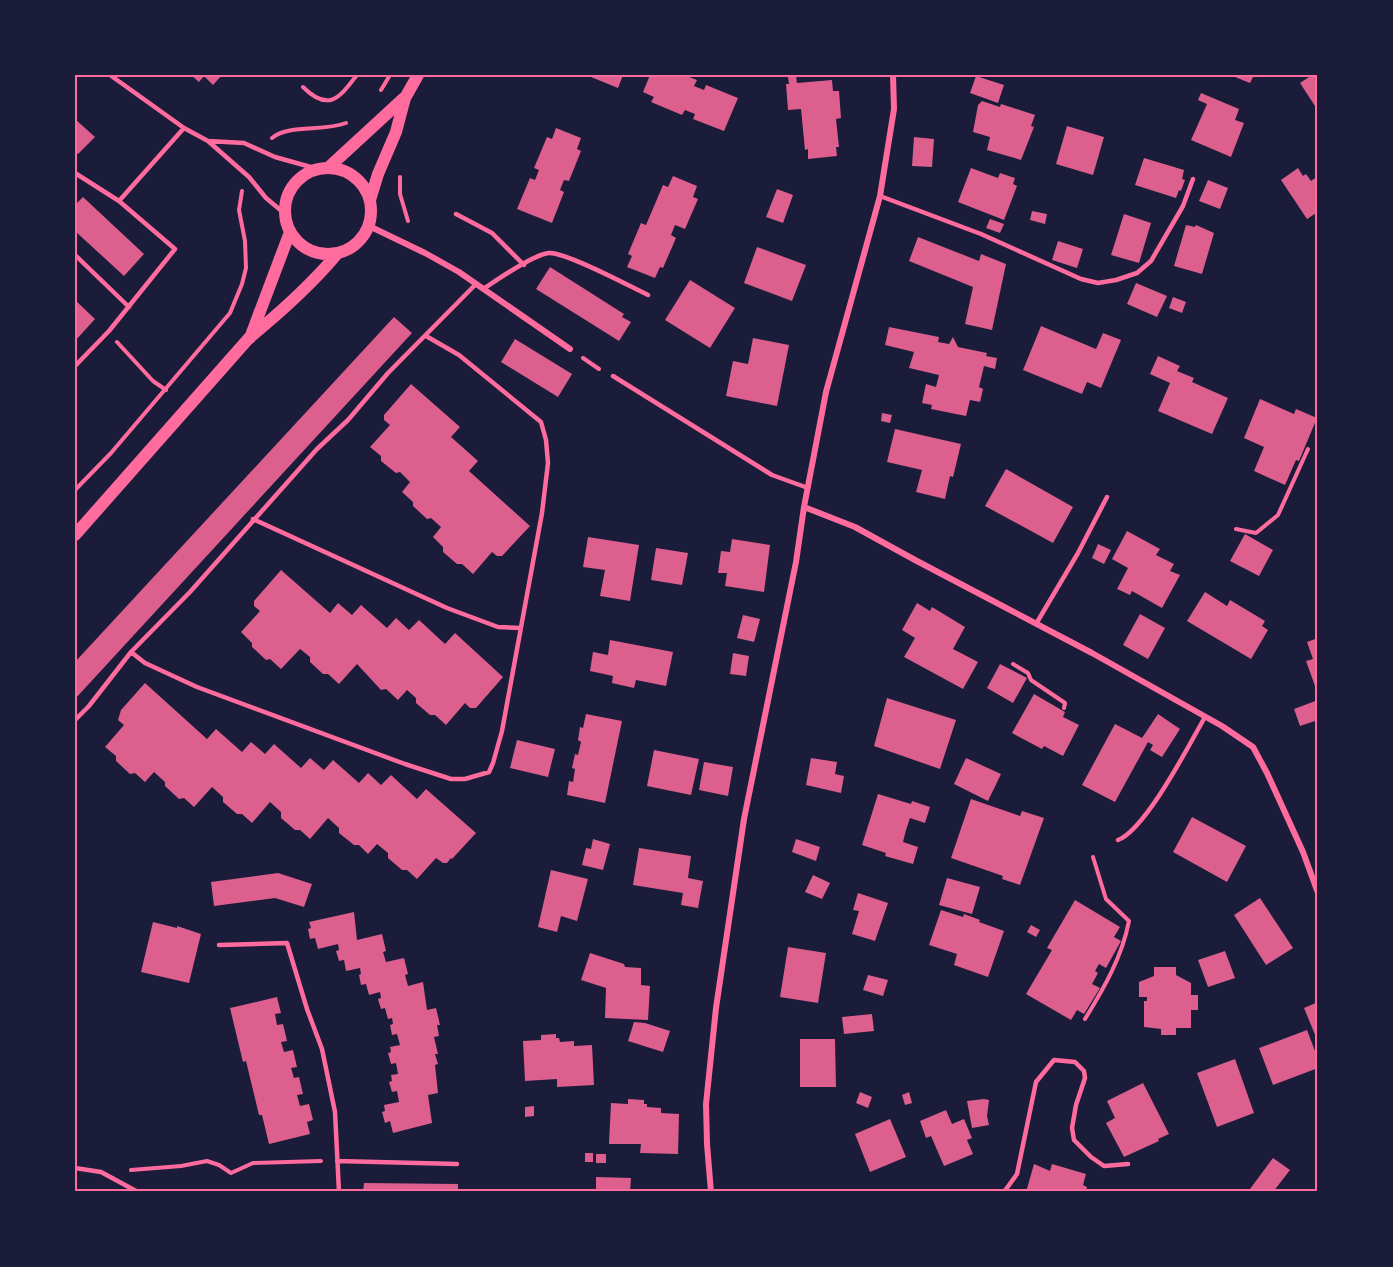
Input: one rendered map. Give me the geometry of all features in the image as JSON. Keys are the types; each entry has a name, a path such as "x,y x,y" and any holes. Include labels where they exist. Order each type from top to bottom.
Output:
{"main road":[{"path":"370,200 378,174 396,132 405,98 418,75"},
{"path":"323,169 405,98"},
{"path":"323,169 350,174 359,180 370,200 372,211 369,226 358,243 349,250 337,254 315,253 305,248 290,232 284,213 290,190 307,173 323,169"},
{"path":"249,338 290,232"},
{"path":"75,535 249,338 316,279 337,254"}],"street":[{"path":"711,1192 706,1104 716,1008 744,819 796,561 804,507 829,381 880,196 894,109 893,75"},
{"path":"369,226 425,253 476,284 570,349"},
{"path":"804,507 855,527 1092,653 1222,726 1253,747 1303,852 1318,893"}],"lane":[{"path":"110,75 184,128 208,141 249,177 266,198 284,213"},
{"path":"119,201 184,128"},
{"path":"208,141 243,143 276,157 323,169"},
{"path":"75,172 119,201 175,249 109,331 75,366"},
{"path":"880,196 981,234 1081,279 1098,283 1137,273 1151,261 1183,206 1192,179"},
{"path":"456,214 492,233 524,265"},
{"path":"483,289 535,258 548,253 558,255 648,296"},
{"path":"75,255 129,307"},
{"path":"75,720 89,706 131,652 190,592 317,449 348,420 388,373 476,284"},
{"path":"131,652 145,663 197,687 405,764 451,779 465,779 489,772 502,731 542,513 548,463 546,440 541,422 459,356 426,336"},
{"path":"613,376 772,475 808,488"},
{"path":"1036,624 1078,553 1107,497"},
{"path":"253,519 447,608 498,627 520,628"},
{"path":"1118,840 1131,832 1167,784 1205,717"},
{"path":"219,945 287,943 322,1049 335,1112 339,1192"},
{"path":"1004,1192 1017,1174 1036,1082 1054,1060 1075,1062 1084,1071 1085,1078 1076,1105 1072,1128 1074,1140 1104,1166 1128,1164"},
{"path":"337,1161 457,1164"},
{"path":"75,1168 101,1172 138,1192"}],"path":[{"path":"303,87 319,99 332,100 339,98 357,75"},
{"path":"378,96 390,75"},
{"path":"270,140 282,132 328,129 349,122"},
{"path":"400,175 400,194 408,221"},
{"path":"75,490 166,390 220,326 237,300 246,267 245,241 239,210 244,187"},
{"path":"109,331 153,381 166,390"},
{"path":"570,349 613,376"},
{"path":"1236,529 1256,533 1278,515 1308,449"},
{"path":"1013,664 1028,673 1031,680 1065,703 1064,708"},
{"path":"1085,1018 1110,979 1126,939 1129,921 1106,898 1093,857"},
{"path":"101,1172 181,1167 207,1161 231,1173 253,1163 337,1161"}],"building":[{"path":"191,75 222,75 213,85 204,76 199,82"},
{"path":"586,75 623,75 618,88"},
{"path":"650,75 684,75 697,80 694,86 704,90 706,85 738,98 724,131 693,119 695,114 685,110 682,115 651,102 654,97 643,92"},
{"path":"1230,75 1254,75 1250,83"},
{"path":"1312,75 1318,75 1318,105 1315,106 1300,83"},
{"path":"796,76 797,83 832,80 833,91 839,91 841,118 836,119 839,147 836,147 837,156 808,159 801,109 788,110 786,84 789,84 788,77"},
{"path":"976,76 1004,85 998,103 970,93"},
{"path":"1201,93 1239,109 1235,120 1244,123 1231,157 1191,140 1207,104 1198,100"},
{"path":"982,101 1000,107 1001,104 1035,115 1031,126 1034,127 1021,160 987,150 990,137 973,132 978,105"},
{"path":"75,119 95,137 78,154 75,152"},
{"path":"1067,126 1104,137 1093,175 1056,164"},
{"path":"556,128 581,138 577,149 581,151 569,181 564,180 560,190 564,192 552,223 517,209 530,178 535,180 539,170 534,168 547,137 552,139"},
{"path":"914,137 934,139 932,167 912,166"},
{"path":"1144,158 1184,170 1182,179 1185,180 1176,198 1135,185"},
{"path":"971,168 998,178 1000,173 1015,178 1013,184 1017,186 1004,220 958,202"},
{"path":"1298,168 1303,176 1306,174 1311,181 1318,176 1318,212 1307,219 1281,180"},
{"path":"673,176 697,186 693,197 698,199 685,229 675,225 671,235 676,238 663,268 660,267 655,278 627,267 632,256 628,254 641,223 646,225 663,185 668,187"},
{"path":"1208,180 1228,188 1220,209 1199,201"},
{"path":"777,189 793,195 783,223 766,217"},
{"path":"83,197 144,254 124,276 75,231 75,205"},
{"path":"1032,211 1047,214 1045,224 1030,220"},
{"path":"1124,214 1151,223 1139,263 1111,255"},
{"path":"990,219 1004,224 1000,233 986,228"},
{"path":"1186,225 1195,227 1196,225 1214,233 1202,274 1174,266"},
{"path":"918,237 979,261 981,254 1006,264 992,330 965,324 973,287 909,261"},
{"path":"1058,241 1083,249 1077,268 1052,260"},
{"path":"757,247 806,265 792,301 744,283"},
{"path":"550,267 624,314 622,317 631,322 619,341 536,289"},
{"path":"690,280 735,308 710,348 665,320"},
{"path":"1136,283 1167,296 1157,317 1127,304"},
{"path":"1173,297 1186,302 1182,313 1169,308"},
{"path":"75,300 95,319 75,341"},
{"path":"394,317 412,333 75,699 75,662"},
{"path":"1041,326 1096,349 1103,333 1121,340 1101,388 1087,382 1082,394 1023,370"},
{"path":"889,327 939,337 938,342 949,344 953,337 958,347 987,353 986,356 997,358 995,369 984,366 979,387 983,389 980,402 970,400 966,416 931,409 932,405 922,403 926,384 936,387 939,375 909,368 914,352 885,345"},
{"path":"753,338 789,345 777,406 726,396 733,361 748,364"},
{"path":"515,339 572,374 558,397 501,362"},
{"path":"1158,356 1180,366 1177,371 1194,378 1192,382 1228,398 1212,434 1158,411 1170,383 1150,374"},
{"path":"411,384 460,427 451,437 478,461 469,471 530,526 502,556 497,556 492,552 473,574 443,552 443,547 433,537 441,527 431,518 427,519 402,492 410,482 400,472 396,473 381,461 381,456 370,447 390,425 384,420 384,415"},
{"path":"1260,399 1294,414 1296,409 1317,418 1299,461 1296,460 1285,485 1254,471 1264,447 1244,438"},
{"path":"882,413 892,415 890,423 881,421"},
{"path":"895,429 961,444 945,499 916,492 922,470 887,462"},
{"path":"1006,469 1073,507 1053,543 985,506"},
{"path":"1127,531 1160,549 1156,555 1174,564 1170,571 1180,575 1162,608 1132,591 1130,595 1117,589 1128,568 1112,559"},
{"path":"1245,534 1273,550 1259,576 1230,561"},
{"path":"588,537 639,545 630,601 600,596 605,570 583,567"},
{"path":"732,539 770,545 764,592 725,586 727,573 718,573 721,551 730,552"},
{"path":"1098,544 1111,550 1104,564 1092,558"},
{"path":"656,548 688,553 682,585 651,580"},
{"path":"281,570 330,613 338,603 352,615 361,605 387,628 396,618 409,630 419,620 445,644 455,633 503,677 476,708 470,708 465,703 446,725 416,703 416,698 407,690 398,700 386,689 381,690 357,664 339,684 328,674 323,674 310,662 310,657 300,649 281,669 270,659 266,660 241,632 260,611 254,606 254,601"},
{"path":"1205,592 1227,606 1230,600 1265,621 1262,626 1268,630 1251,659 1187,621"},
{"path":"917,603 930,611 932,607 965,627 953,649 978,662 963,689 904,657 915,638 902,630"},
{"path":"1140,614 1165,628 1148,659 1123,645"},
{"path":"743,615 760,619 754,642 737,638"},
{"path":"1318,638 1318,685 1315,686 1306,661 1313,659 1307,642"},
{"path":"610,640 673,652 666,686 636,680 634,688 612,683 613,676 590,671 593,652 608,655"},
{"path":"733,653 749,656 746,676 730,674"},
{"path":"1000,664 1027,678 1013,703 987,688"},
{"path":"145,683 207,739 216,729 242,752 251,742 265,754 274,744 301,768 310,758 324,770 333,760 359,783 368,773 381,785 391,775 417,799 426,789 476,833 447,863 436,858 417,879 388,858 388,853 377,844 368,854 359,845 354,845 339,833 339,828 328,818 310,839 281,818 281,812 270,802 252,823 223,802 223,797 212,787 194,807 184,798 179,799 154,772 145,782 135,773 130,774 116,761 116,756 105,747 124,725 118,720 121,710"},
{"path":"1034,694 1065,712 1063,717 1079,725 1063,756 1044,746 1042,749 1012,733"},
{"path":"887,698 956,720 940,769 874,746"},
{"path":"1318,700 1318,720 1300,726 1294,709"},
{"path":"586,714 622,721 605,803 567,795 569,781 573,782 575,769 572,768 575,754 578,755 581,742 578,740 580,727 583,728"},
{"path":"1158,714 1180,729 1162,757 1150,750 1153,745 1148,742 1115,802 1082,785 1115,724 1142,738"},
{"path":"517,740 555,749 548,777 510,768"},
{"path":"654,750 699,759 691,795 647,786"},
{"path":"811,758 837,762 835,774 844,776 841,793 806,785"},
{"path":"966,758 1001,774 988,801 954,784"},
{"path":"704,762 733,767 728,796 699,790"},
{"path":"878,794 930,807 925,823 910,818 906,830 903,842 918,847 913,864 885,856 886,853 862,845"},
{"path":"971,799 1020,816 1022,811 1044,818 1020,885 1002,879 1003,876 951,858"},
{"path":"1192,817 1246,846 1227,882 1173,852"},
{"path":"593,839 610,844 603,870 582,865 586,848 591,849"},
{"path":"796,839 820,847 816,861 792,852"},
{"path":"639,848 691,856 688,878 703,881 698,908 681,905 683,893 633,885"},
{"path":"551,870 588,879 577,921 561,916 557,932 538,927"},
{"path":"278,873 312,884 304,907 275,898 214,906 211,882"},
{"path":"813,875 830,883 822,899 805,892"},
{"path":"947,878 980,887 972,914 939,905"},
{"path":"858,893 888,903 875,941 852,934 859,911 853,910"},
{"path":"1260,898 1293,948 1266,965 1234,915"},
{"path":"1075,900 1120,927 1114,937 1121,941 1106,968 1099,964 1095,971 1098,973 1092,984 1100,988 1084,1014 1077,1010 1071,1020 1026,994 1052,950 1047,948"},
{"path":"941,910 963,917 964,914 1004,931 988,977 954,965 957,954 929,945"},
{"path":"354,912 357,940 382,934 386,962 404,958 408,986 423,982 427,1010 436,1008 440,1025 437,1025 439,1036 434,1037 438,1054 435,1054 438,1064 435,1065 438,1093 428,1095 432,1123 393,1133 390,1121 385,1123 382,1112 385,1111 384,1105 399,1102 397,1091 392,1092 389,1082 392,1081 391,1075 398,1074 396,1063 391,1064 388,1053 391,1052 390,1047 400,1045 397,1034 392,1035 390,1025 393,1024 392,1018 388,1019 385,1008 381,1009 378,999 381,998 380,992 369,995 366,984 361,985 360,968 346,971 344,960 339,961 336,951 339,950 338,944 318,949 315,938 310,939 309,922"},
{"path":"153,922 177,928 177,926 201,934 189,983 141,972"},
{"path":"1031,925 1040,930 1036,937 1027,932"},
{"path":"788,947 826,953 818,1003 780,997"},
{"path":"1225,951 1235,978 1208,987 1198,960"},
{"path":"590,953 624,964 625,967 641,968 641,985 650,986 648,1020 605,1018 606,988 581,980"},
{"path":"1154,967 1176,967 1176,975 1191,983 1191,995 1198,995 1198,1010 1191,1010 1191,1028 1176,1028 1176,1035 1161,1035 1161,1029 1144,1027 1144,1001 1147,1001 1147,997 1139,997 1139,982 1154,976"},
{"path":"868,975 888,980 883,996 863,990"},
{"path":"277,997 281,1013 275,1014 277,1025 283,1024 287,1041 281,1042 284,1052 293,1050 297,1067 291,1068 294,1078 299,1077 303,1094 297,1095 300,1106 309,1104 313,1120 307,1122 310,1134 269,1144 262,1115 259,1115 246,1061 243,1062 230,1008"},
{"path":"1318,1002 1318,1042 1304,1008"},
{"path":"872,1014 874,1031 844,1034 842,1017"},
{"path":"634,1022 670,1031 663,1052 628,1041"},
{"path":"1307,1030 1318,1059 1318,1068 1273,1085 1259,1048"},
{"path":"556,1034 560,1042 574,1041 574,1046 592,1045 594,1085 557,1087 557,1079 525,1081 523,1041 541,1040 541,1035"},
{"path":"800,1039 835,1039 836,1087 800,1087"},
{"path":"1235,1059 1254,1113 1217,1127 1197,1073"},
{"path":"1143,1083 1169,1134 1124,1157 1106,1123 1115,1118 1107,1101"},
{"path":"860,1092 872,1097 868,1108 856,1103"},
{"path":"909,1092 912,1103 905,1105 902,1095"},
{"path":"628,1099 644,1100 647,1107 661,1108 661,1113 679,1114 678,1154 640,1153 641,1144 609,1144 611,1103 628,1104"},
{"path":"989,1100 987,1116 989,1125 972,1128 967,1101"},
{"path":"534,1106 534,1116 525,1117 525,1107"},
{"path":"946,1110 952,1124 964,1119 972,1138 967,1140 973,1154 944,1166 931,1136 926,1138 920,1121"},
{"path":"890,1119 906,1157 870,1172 855,1134"},
{"path":"585,1153 593,1153 593,1162 585,1162"},
{"path":"596,1154 606,1154 606,1163 596,1163"},
{"path":"1273,1158 1290,1170 1273,1192 1253,1192 1250,1189"},
{"path":"1034,1164 1050,1171 1052,1164 1086,1174 1083,1185 1087,1187 1086,1192 1026,1192"},
{"path":"596,1177 631,1178 630,1192 596,1192"},
{"path":"364,1183 458,1184 458,1192 363,1192"}]}
